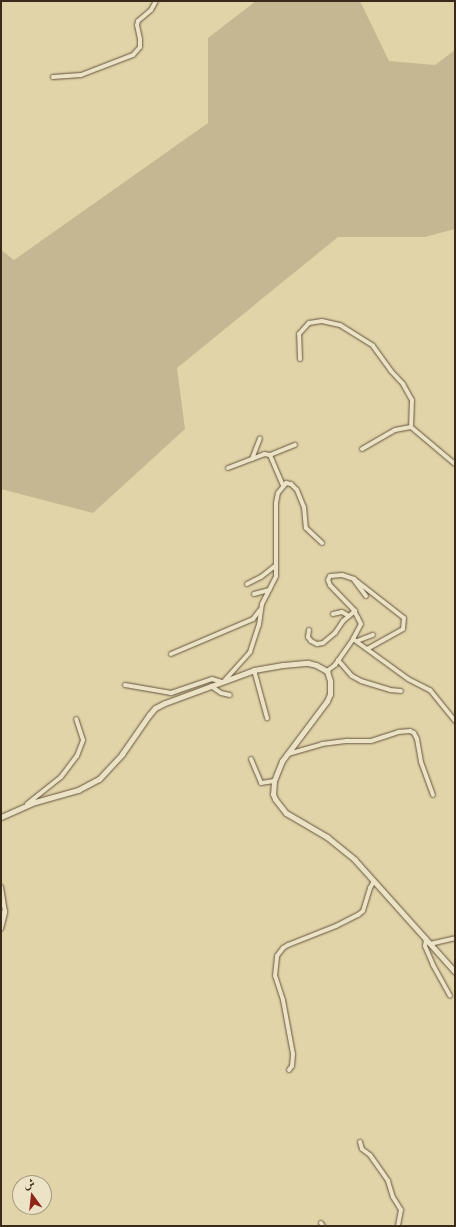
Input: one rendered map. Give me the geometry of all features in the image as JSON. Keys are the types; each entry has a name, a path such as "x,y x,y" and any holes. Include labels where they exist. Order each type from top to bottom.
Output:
{"street":[{"path":"53,77 81,75 134,55 140,47 137,25 138,21 151,10 156,1"},
{"path":"300,359 299,334 309,323 322,322 340,325 373,346 390,371 403,384 412,400 411,427"},
{"path":"362,449 395,430 411,427"},
{"path":"411,427 455,464"},
{"path":"252,459 260,438"},
{"path":"228,468 264,454 270,455 295,445"},
{"path":"270,455 283,486"},
{"path":"171,654 252,619 260,610 276,576 276,503 278,493 286,483 294,486 304,507 306,528 322,542"},
{"path":"246,584 261,577 275,566"},
{"path":"327,672 355,640 361,624 355,611 334,591 328,580 330,576 346,576 354,579 404,618 403,629 367,649"},
{"path":"354,579 366,596"},
{"path":"254,594 269,590"},
{"path":"223,681 250,652 260,625 260,610"},
{"path":"309,630 308,637 311,641 317,644 323,643 335,633 355,611"},
{"path":"333,614 342,612 349,616"},
{"path":"355,640 373,635"},
{"path":"355,640 408,679 430,690 455,721"},
{"path":"338,660 352,676 361,681 390,690 401,690"},
{"path":"1,817 27,804 78,790 99,779 118,759 144,720 155,708 165,702 254,670 283,665 308,663 316,665 327,672 330,688 327,701 282,761 274,781 273,794 283,810 338,846 374,881 455,972"},
{"path":"254,670 267,718"},
{"path":"125,685 171,693 212,679 223,681"},
{"path":"211,686 221,693 230,695"},
{"path":"27,804 57,780 76,758 83,740 76,719"},
{"path":"288,754 322,744 348,741 371,741 398,732 410,731 414,733 417,739 421,762 433,795"},
{"path":"251,759 261,783 274,781"},
{"path":"289,1070 292,1066 292,1054 283,1000 275,976 277,956 283,948 288,945 336,926 358,915 362,911 374,881"},
{"path":"1,887 5,911 2,927"},
{"path":"1,915 5,911"},
{"path":"430,944 455,938"},
{"path":"426,939 425,946 432,965 450,996"},
{"path":"360,1142 362,1149 370,1155 388,1181 393,1197 401,1210 398,1226"}],"shaded area":[{"path":"256,1 360,1 389,61 435,65 455,50 455,229 425,237 338,237 177,368 185,429 93,513 1,489 1,250 14,260 208,123 208,38"}]}
